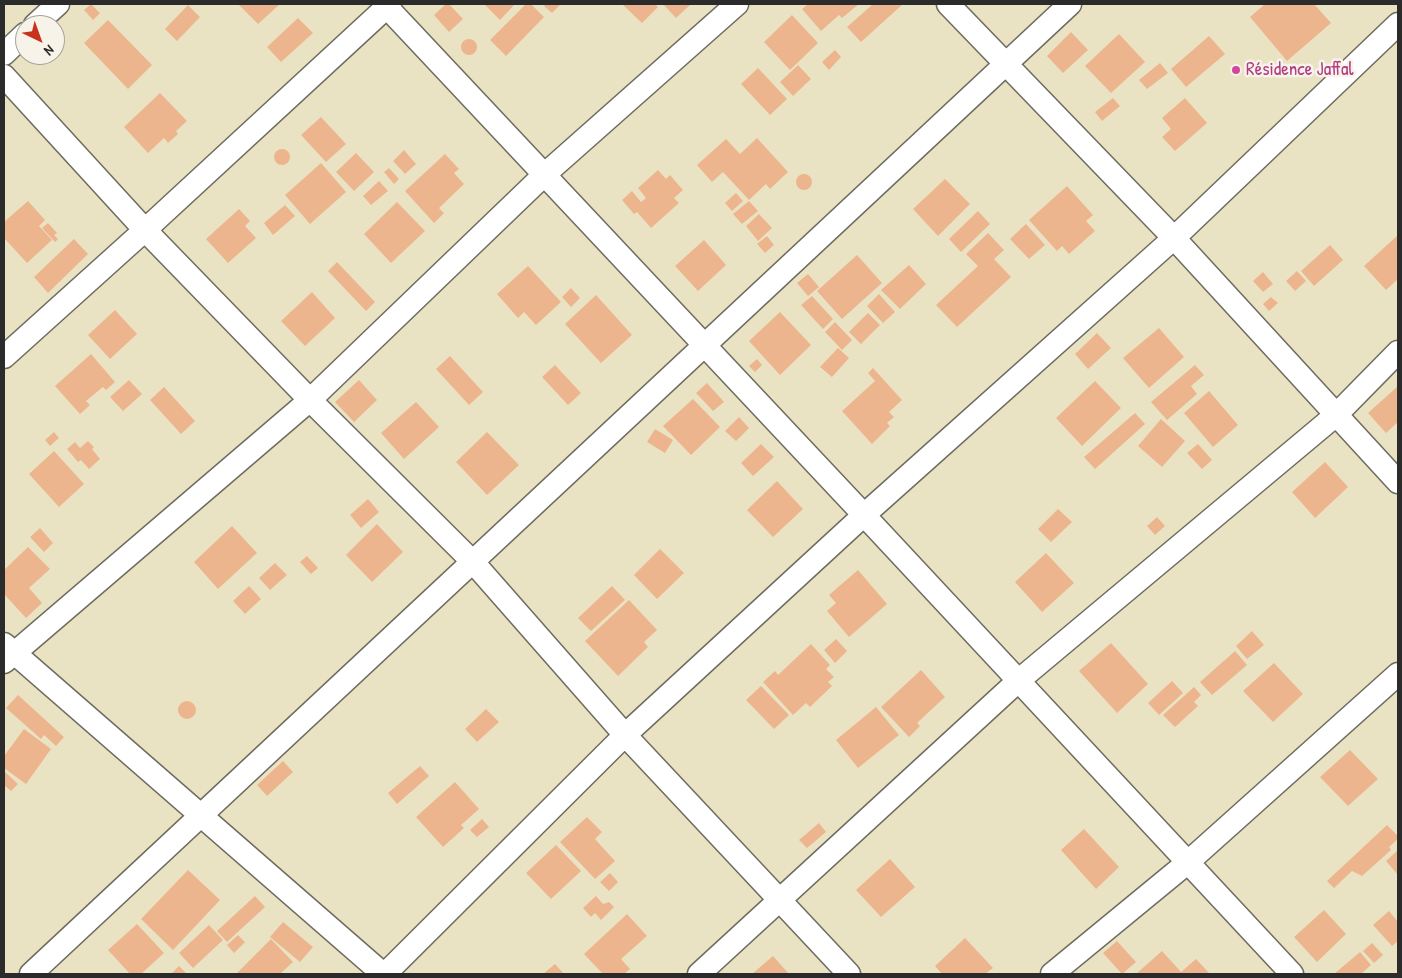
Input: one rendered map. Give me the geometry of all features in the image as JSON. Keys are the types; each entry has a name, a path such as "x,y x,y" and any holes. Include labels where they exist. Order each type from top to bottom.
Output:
{"street":[{"path":"46,15 58,4"},
{"path":"737,4 544,175 310,400 7,652 384,974 625,735 864,515 1174,238 1398,24"},
{"path":"948,4 1174,238 1398,482"},
{"path":"31,974 1070,4"},
{"path":"4,358 387,5 1292,974"},
{"path":"4,54 15,44"},
{"path":"4,76 145,230 310,400 473,562 625,735 849,974"},
{"path":"699,974 1018,681 1336,415 1398,352"},
{"path":"1052,974 1187,863 1398,674"}],"building":[{"path":"91,4 100,13 93,20 84,10"},
{"path":"238,4 280,4 258,24"},
{"path":"446,4 449,4 463,19 449,32 434,15"},
{"path":"484,4 515,4 500,20"},
{"path":"526,4 531,4 544,17 506,56 490,40"},
{"path":"546,4 560,5 552,13 544,6"},
{"path":"622,4 655,4 658,7 642,23"},
{"path":"663,4 689,4 690,5 676,18"},
{"path":"808,4 859,4 842,18 839,15 821,31 802,9"},
{"path":"873,4 903,4 861,42 847,27"},
{"path":"1265,4 1314,4 1331,23 1287,61 1250,17"},
{"path":"188,5 200,17 177,41 165,29"},
{"path":"792,15 818,43 790,70 764,42"},
{"path":"298,18 313,33 281,62 267,47"},
{"path":"108,20 152,65 128,89 84,43"},
{"path":"1071,32 1088,50 1063,73 1047,56"},
{"path":"1119,34 1145,62 1111,93 1085,66"},
{"path":"1209,36 1225,54 1186,87 1171,69"},
{"path":"469,39 475,41 477,47 475,53 469,55 463,53 461,47 463,41"},
{"path":"835,50 841,57 829,70 822,62"},
{"path":"1160,63 1168,73 1147,89 1139,80"},
{"path":"798,65 811,79 793,96 780,82"},
{"path":"758,68 787,99 770,115 741,84"},
{"path":"160,93 187,121 176,131 178,134 168,143 164,138 148,153 124,127"},
{"path":"1113,98 1120,106 1102,121 1095,112"},
{"path":"1185,98 1207,123 1175,151 1162,137 1171,129 1162,118"},
{"path":"321,117 346,144 326,162 301,135"},
{"path":"757,138 788,172 770,189 766,184 749,200 723,172 712,182 697,165 726,139 740,154"},
{"path":"282,149 288,151 290,157 288,163 282,165 276,163 274,157 276,151"},
{"path":"404,150 416,164 405,174 393,161"},
{"path":"356,153 374,172 354,191 336,172"},
{"path":"445,154 459,169 454,173 464,184 439,208 444,213 434,223 405,191"},
{"path":"321,163 346,192 310,224 285,195"},
{"path":"389,168 399,179 394,184 384,172"},
{"path":"658,170 666,179 670,175 683,190 674,198 679,203 651,228 637,212 634,214 622,200 632,191 641,202 646,198 638,188"},
{"path":"804,174 810,176 812,182 810,188 804,190 798,188 796,182 798,176"},
{"path":"945,179 970,204 938,236 913,209"},
{"path":"379,181 388,191 371,205 363,196"},
{"path":"1067,186 1093,215 1086,221 1095,231 1069,254 1062,246 1057,251 1029,220"},
{"path":"736,193 743,201 732,211 725,203"},
{"path":"28,201 45,220 39,226 52,240 27,263 4,238 4,222"},
{"path":"749,201 758,211 742,224 733,214"},
{"path":"397,202 425,231 391,263 364,234"},
{"path":"285,205 295,216 273,235 264,223"},
{"path":"239,209 250,221 245,226 256,238 228,263 206,239"},
{"path":"978,211 990,224 961,252 949,239"},
{"path":"759,214 772,228 758,241 746,226"},
{"path":"48,223 57,233 54,235 58,239 55,242 42,228"},
{"path":"1026,224 1045,245 1029,259 1010,239"},
{"path":"988,233 1004,250 994,259 1011,277 957,327 936,305 978,266 966,254"},
{"path":"1398,235 1398,279 1386,290 1364,266"},
{"path":"767,236 774,245 765,253 757,244"},
{"path":"74,239 88,254 48,293 34,277"},
{"path":"704,240 726,265 698,291 675,266"},
{"path":"1330,245 1343,260 1314,286 1301,271"},
{"path":"857,255 882,283 842,319 817,291"},
{"path":"337,262 375,302 366,311 328,271"},
{"path":"909,265 926,284 900,309 881,290"},
{"path":"528,266 561,302 536,325 524,312 518,318 497,294"},
{"path":"1297,271 1306,281 1295,291 1286,281"},
{"path":"1263,272 1273,284 1263,292 1253,281"},
{"path":"808,274 819,287 808,296 797,283"},
{"path":"571,288 580,298 571,307 562,297"},
{"path":"312,292 335,318 305,346 281,321"},
{"path":"879,294 895,312 883,323 867,306"},
{"path":"596,295 632,335 601,363 565,324"},
{"path":"812,296 833,319 823,329 801,305"},
{"path":"1271,297 1278,303 1269,311 1263,304"},
{"path":"115,310 137,334 110,359 88,335"},
{"path":"780,312 811,345 780,375 749,341"},
{"path":"868,313 880,325 861,344 849,332"},
{"path":"835,322 852,340 842,350 825,332"},
{"path":"1159,328 1184,357 1149,388 1123,358"},
{"path":"1097,333 1111,348 1088,369 1075,354"},
{"path":"838,348 849,358 832,377 820,367"},
{"path":"91,354 115,382 106,390 103,387 86,401 90,405 80,414 55,386"},
{"path":"450,356 483,392 469,405 436,369"},
{"path":"757,359 762,365 755,372 749,366"},
{"path":"555,365 581,393 568,405 542,377"},
{"path":"1195,365 1204,375 1191,386 1197,394 1167,420 1151,402"},
{"path":"873,368 902,400 889,412 894,417 887,423 890,426 872,444 842,411 875,381 868,373"},
{"path":"129,380 142,394 123,411 110,397"},
{"path":"359,380 377,400 354,422 335,402"},
{"path":"1095,381 1121,408 1082,446 1056,418"},
{"path":"707,383 724,402 713,411 696,393"},
{"path":"1398,386 1398,422 1386,433 1368,413"},
{"path":"164,387 195,421 181,434 150,400"},
{"path":"1209,391 1238,425 1213,447 1184,413"},
{"path":"693,399 720,427 691,455 663,426"},
{"path":"416,402 439,427 404,459 381,433"},
{"path":"1135,413 1145,424 1095,469 1084,457"},
{"path":"739,417 749,428 736,441 725,431"},
{"path":"1161,419 1185,441 1162,467 1138,446"},
{"path":"655,429 673,440 665,453 647,442"},
{"path":"54,432 59,438 50,446 45,440"},
{"path":"487,432 519,465 487,495 456,462"},
{"path":"88,441 94,447 92,449 100,459 89,469 81,460 78,462 67,449 75,442 80,448"},
{"path":"761,444 774,457 753,476 741,463"},
{"path":"1198,444 1212,460 1202,469 1187,453"},
{"path":"54,451 84,484 59,507 29,474"},
{"path":"1325,462 1348,487 1315,518 1292,492"},
{"path":"777,481 803,509 773,537 747,510"},
{"path":"368,499 379,512 361,528 350,515"},
{"path":"1058,509 1072,522 1051,542 1038,529"},
{"path":"1157,517 1165,526 1155,535 1147,526"},
{"path":"377,524 403,552 372,582 346,555"},
{"path":"232,526 257,553 218,589 194,562"},
{"path":"40,528 53,543 44,552 30,537"},
{"path":"28,547 50,569 29,588 42,603 26,618 4,594 4,570"},
{"path":"660,549 684,573 657,599 634,575"},
{"path":"1046,553 1074,583 1042,612 1015,582"},
{"path":"307,556 318,568 311,574 300,562"},
{"path":"275,563 287,575 270,590 259,578"},
{"path":"858,570 887,604 849,637 827,611 836,603 829,595"},
{"path":"249,586 261,599 245,614 233,601"},
{"path":"612,586 625,600 591,631 578,618"},
{"path":"629,600 657,630 644,642 648,647 618,676 585,641"},
{"path":"1252,631 1264,645 1247,659 1236,646"},
{"path":"836,639 847,651 835,663 824,650"},
{"path":"1111,643 1148,684 1117,713 1079,671"},
{"path":"811,644 830,665 826,669 834,677 828,682 832,686 810,707 806,703 793,715 763,682 775,671 778,675"},
{"path":"1235,651 1247,665 1212,695 1200,682"},
{"path":"1274,663 1303,694 1273,722 1243,691"},
{"path":"921,670 945,697 917,723 920,726 909,737 881,707"},
{"path":"1172,681 1183,693 1159,715 1148,703"},
{"path":"761,686 789,715 774,729 746,700"},
{"path":"1194,687 1201,695 1194,702 1198,706 1175,727 1163,715"},
{"path":"18,695 64,737 56,746 44,735 41,739 6,708"},
{"path":"187,701 193,704 196,710 193,716 187,719 181,716 178,710 181,704"},
{"path":"876,707 899,735 858,768 836,740"},
{"path":"486,709 499,722 477,742 465,729"},
{"path":"24,729 51,749 26,784 4,768 4,756"},
{"path":"1350,750 1378,779 1348,806 1320,777"},
{"path":"283,761 293,772 267,796 257,785"},
{"path":"420,766 429,776 397,804 388,793"},
{"path":"4,771 18,784 11,791 4,785"},
{"path":"455,782 479,809 461,825 464,828 443,847 416,817"},
{"path":"587,817 602,832 595,839 615,861 595,879 560,842"},
{"path":"482,819 489,827 477,837 470,830"},
{"path":"819,823 826,832 807,848 799,840"},
{"path":"1387,825 1398,836 1398,839 1389,847 1391,850 1362,876 1352,871 1334,888 1327,881"},
{"path":"1084,829 1119,867 1096,889 1061,850"},
{"path":"556,845 581,871 551,899 526,873"},
{"path":"1398,850 1398,875 1386,861"},
{"path":"890,859 915,887 881,917 856,890"},
{"path":"188,870 220,900 173,950 141,919"},
{"path":"610,873 618,882 609,891 600,882"},
{"path":"255,896 265,907 227,942 217,931"},
{"path":"596,896 603,904 609,902 614,907 601,920 595,913 591,917 583,908"},
{"path":"1324,910 1346,934 1317,962 1294,937"},
{"path":"1389,911 1398,922 1398,941 1392,946 1373,925"},
{"path":"627,914 647,936 621,959 630,969 624,974 603,974 584,954"},
{"path":"283,922 313,947 300,962 270,937"},
{"path":"137,924 164,953 141,974 130,974 108,950"},
{"path":"209,925 223,940 193,968 179,953"},
{"path":"238,935 245,942 234,953 227,945"},
{"path":"965,938 993,968 985,974 942,974 935,966"},
{"path":"271,939 293,962 280,974 236,974"},
{"path":"1117,941 1136,962 1122,974 1103,953"},
{"path":"1372,943 1383,955 1374,963 1363,951"},
{"path":"1162,951 1181,972 1196,959 1210,974 1136,974"},
{"path":"1360,952 1371,965 1361,974 1334,974"},
{"path":"773,956 789,974 752,974"},
{"path":"555,964 564,974 543,974"},
{"path":"179,966 187,974 171,974"}],"place":[{"name":"Résidence Jaffal","path":"1236,70"}]}
